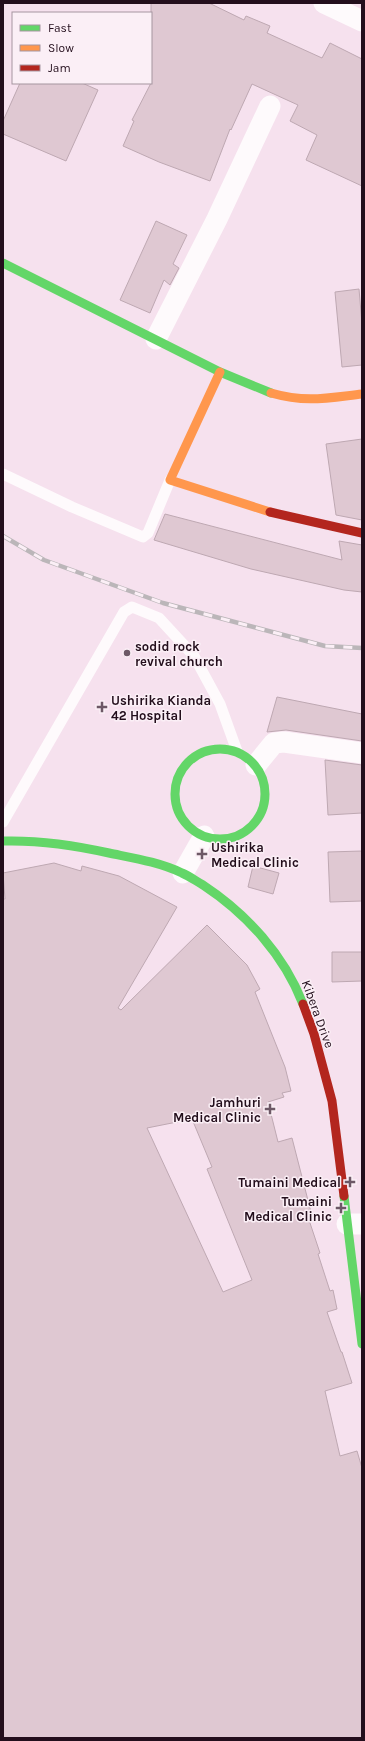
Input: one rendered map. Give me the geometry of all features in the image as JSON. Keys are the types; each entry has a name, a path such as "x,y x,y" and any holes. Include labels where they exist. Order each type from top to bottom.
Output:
{"street":[{"path":"324,3 362,21"},
{"path":"156,340 217,219 270,106"},
{"path":"3,263 220,372 266,392 292,399 313,400 362,394"},
{"path":"220,372 170,480 283,516 362,533"},
{"path":"256,765 274,743 284,742 362,753"},
{"path":"213,748 237,751 256,765 266,787 263,810 249,829 235,836 227,839 204,836 184,822 175,800 177,777 191,758 213,748"},
{"path":"182,873 204,836"},
{"name":"Kibera Drive","path":"3,841 29,840 82,848 163,865 182,873 216,894 243,915 276,954 296,986 314,1034 332,1101 355,1224 354,1269 362,1344"}],"lane":[{"path":"3,474 72,507 143,537 148,533 170,480"},
{"path":"3,822 124,612 132,607 159,618 194,656 220,704 237,751"}],"building":[{"path":"151,3 209,3 244,20 246,16 270,26 267,33 322,58 330,43 362,59 362,186 306,160 317,135 290,121 298,105 252,84 231,130 230,129 210,181 159,162 123,146 134,121 132,120 150,84 152,84"},
{"path":"20,84 84,84 98,90 66,161 3,134 3,121"},
{"path":"156,221 187,235 173,264 179,268 170,285 164,280 150,313 120,300"},
{"path":"359,289 362,324 362,365 342,367 335,292"},
{"path":"362,439 362,520 336,515 326,444"},
{"path":"165,514 342,560 339,541 362,545 362,592 344,590 251,569 154,540"},
{"path":"277,697 362,714 362,741 286,730 267,732"},
{"path":"325,760 362,765 362,813 328,815"},
{"path":"362,851 362,901 330,902 328,852"},
{"path":"54,863 81,871 82,866 119,876 177,907 118,1008 121,1010 207,925 247,965 260,989 255,992 285,1067 291,1091 282,1093 284,1097 268,1102 278,1142 292,1138 312,1216 308,1217 320,1253 318,1254 330,1291 333,1290 337,1309 327,1312 352,1383 325,1391 340,1456 357,1451 362,1468 362,1738 3,1738 3,899 5,899 3,873","holes":["192,1119 212,1167 207,1169 252,1280 223,1292 147,1128"]},
{"path":"253,866 279,873 273,894 248,887"},
{"path":"332,952 362,952 362,981 332,982"}],"railway":[{"path":"3,536 44,560 163,603 325,646 362,648"}],"traffic: fast":[{"path":"3,263 220,372 271,393"},
{"path":"220,749 237,752 252,762 262,777 265,794 262,811 252,826 237,836 220,839 203,836 188,826 178,811 175,794 178,777 188,762 203,752 220,749"},
{"path":"3,841 43,842 83,848 155,863 173,869 187,876 219,896 249,922 275,952 286,969 303,1004"},
{"path":"344,1196 362,1344"}],"traffic: slow":[{"path":"220,372 170,480 270,512"},
{"path":"271,393 306,399 362,394"}],"traffic: jam":[{"path":"270,512 362,533"},
{"path":"303,1004 314,1034 332,1101 344,1196"}],"place":[{"name":"sodid rock revival church","path":"127,653"},
{"name":"Ushirika Kianda 42 Hospital","path":"102,707"},
{"name":"Ushirika Medical Clinic","path":"202,854"},
{"name":"Jamhuri Medical Clinic","path":"270,1109"},
{"name":"Tumaini Medical","path":"350,1182"},
{"name":"Tumaini Medical Clinic","path":"341,1208"}]}
